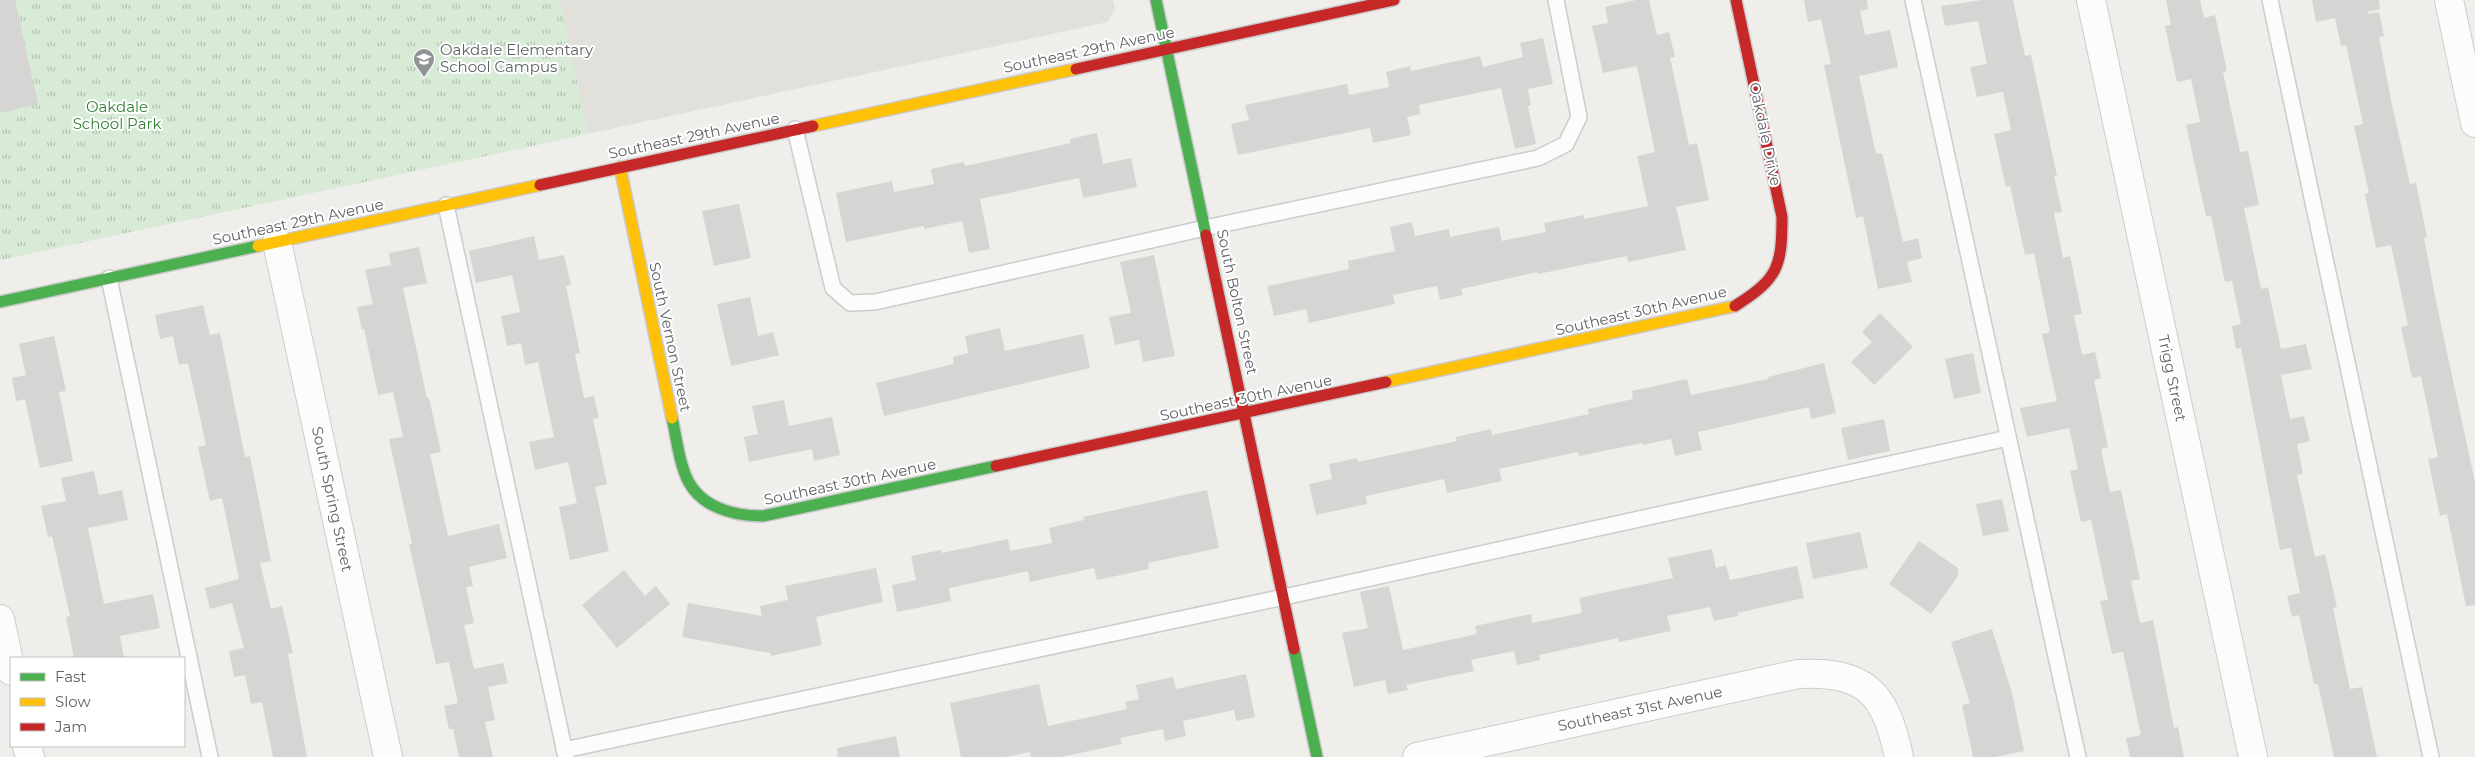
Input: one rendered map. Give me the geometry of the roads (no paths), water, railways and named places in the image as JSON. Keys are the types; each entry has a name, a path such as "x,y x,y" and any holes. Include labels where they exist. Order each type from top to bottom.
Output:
{"street":[{"name":"South Bolton Street","path":"1156,0 1317,757"},
{"name":"Oakdale Drive","path":"1736,0 1782,217 1783,248 1778,269"},
{"name":"Trigg Street","path":"2091,0 2253,757"},
{"path":"2448,0 2475,123"},
{"name":"Southeast 29th Avenue","path":"0,302 1384,1"},
{"name":"South Vernon Street","path":"620,167 684,473 694,490 708,504"},
{"name":"South Spring Street","path":"277,242 388,757"},
{"name":"Southeast 30th Avenue","path":"708,504 739,517 763,516 1714,312 1734,307 1754,295 1768,284 1778,269"},
{"path":"0,619 10,666"},
{"name":"Southeast 31st Avenue","path":"1418,757 1798,674 1820,673 1842,676 1861,684 1879,699 1892,725 1899,757"}],"lane":[{"path":"795,129 832,288 850,303 875,302 1205,228 1538,158 1566,144 1579,117 1556,0"},
{"path":"1913,0 2078,757"},
{"path":"2270,0 2431,757"},
{"path":"446,205 565,753 2008,438"},
{"path":"109,278 210,757"}],"place":[{"name":"Oakdale Elementary School Campus","path":"424,78"}],"park label":[{"name":"Oakdale School Park","path":"117,116"}]}
